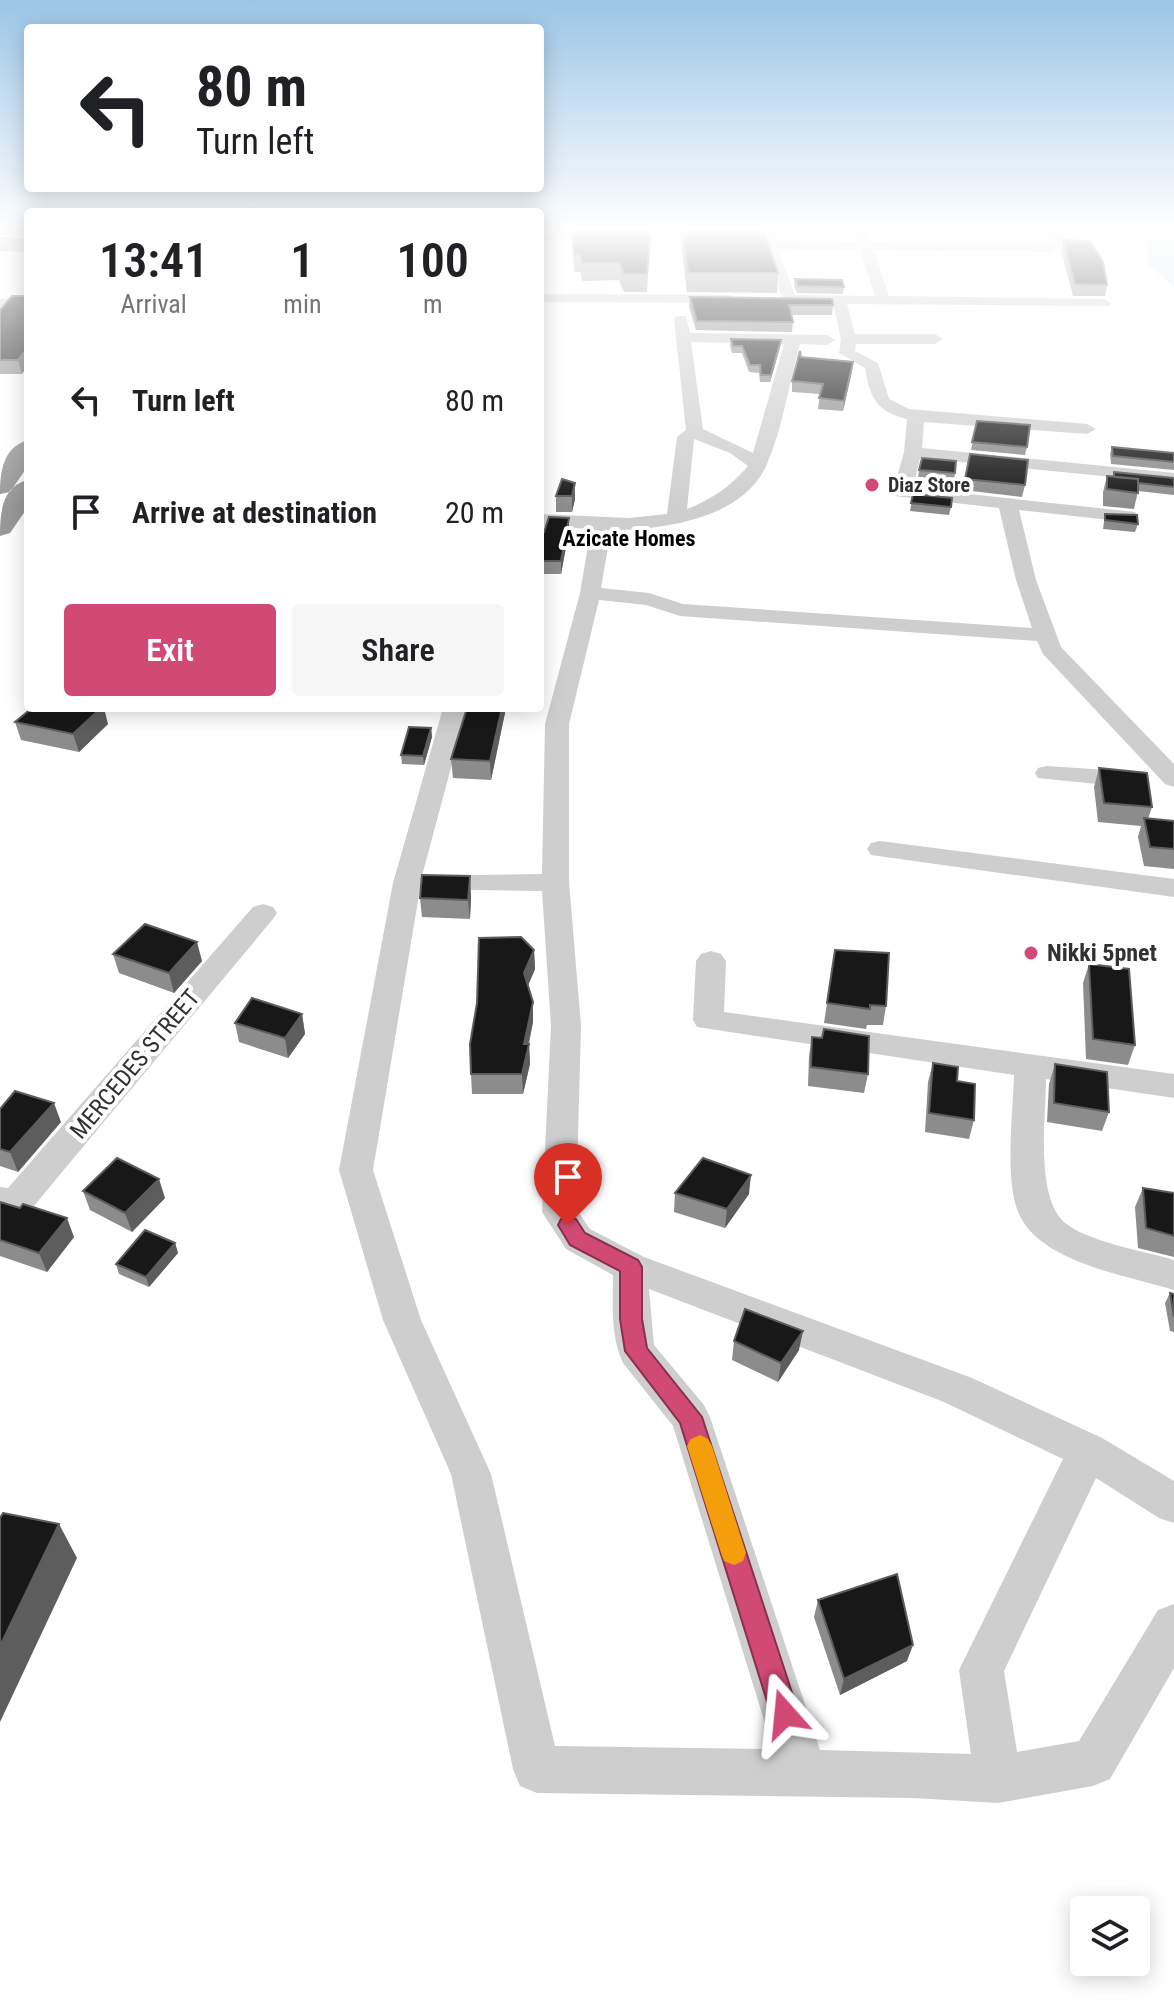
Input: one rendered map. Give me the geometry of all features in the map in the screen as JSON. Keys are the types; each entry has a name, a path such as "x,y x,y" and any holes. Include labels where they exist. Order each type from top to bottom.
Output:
{"highway":[{"path":"0,486 24,453"},
{"path":"0,527 24,494"}],"street":[{"path":"681,321 695,432"},
{"path":"845,321 849,339 847,353 872,366 879,400 891,411 916,416 1087,429"},
{"path":"684,337 827,340"},
{"path":"849,339 935,339"},
{"path":"544,520 602,524 676,519 720,504 751,476 758,465 793,340"},
{"path":"916,416 913,452 902,492 1128,516"},
{"path":"695,432 736,449 758,465"},
{"path":"676,519 686,437 695,432"},
{"path":"913,452 1174,478"},
{"path":"1008,504 1026,580 1051,649 1174,781"},
{"path":"602,524 590,593 557,724 555,882 566,1026 559,1212 578,1239 631,1267 958,1390 1088,1451 1174,1504"},
{"path":"590,593 649,599 680,610 1046,635"},
{"path":"454,712 407,883 356,1170 402,1320 471,1474 537,1769 913,1774 998,1779 1093,1762 1174,1626"},
{"path":"1047,773 1174,781"},
{"path":"880,849 1174,888"},
{"path":"407,883 555,882"},
{"name":"MERCEDES STREET","path":"0,1201 16,1203 263,913"},
{"path":"711,961 708,1020 1174,1086"},
{"path":"1030,1065 1029,1184 1034,1209 1052,1232 1075,1245 1174,1275"},
{"path":"631,1267 631,1319 636,1351 690,1417 804,1773"},
{"path":"998,1779 981,1670 1088,1451"}],"building":[{"path":"0,321 24,321 24,353 18,360 0,360"},
{"path":"731,339 781,340 771,375 761,375 760,365 750,365 742,346 733,346"},
{"path":"800,351 801,357 853,362 844,401 819,398 823,384 792,381"},
{"path":"977,421 1030,425 1027,447 972,442"},
{"path":"1112,447 1174,453 1174,462 1113,456"},
{"path":"970,454 1028,460 1025,485 965,479"},
{"path":"922,458 956,461 955,473 919,470"},
{"path":"1114,472 1174,478 1174,487 1114,477"},
{"path":"1107,476 1138,479 1138,493 1107,489"},
{"path":"562,479 575,483 572,496 556,496"},
{"path":"913,494 952,498 951,507 911,503"},
{"path":"1105,514 1137,515 1138,524 1105,520"},
{"path":"549,517 569,518 561,561 544,561 544,532"},
{"path":"27,712 97,712 73,734 15,722"},
{"path":"466,712 501,712 490,761 451,759"},
{"path":"409,727 431,728 423,756 401,755"},
{"path":"1099,768 1147,773 1152,807 1104,803"},
{"path":"1144,818 1174,821 1174,849 1150,847"},
{"path":"422,875 470,876 468,900 420,898"},
{"path":"145,924 197,942 169,973 113,954"},
{"path":"521,937 534,950 524,973 533,1002 524,1044 529,1044 522,1074 471,1074 470,1044 477,1003 479,938"},
{"path":"835,950 889,953 886,1006 870,1005 870,1009 827,1003"},
{"path":"1089,964 1129,969 1135,1045 1093,1039"},
{"path":"252,998 302,1014 285,1038 235,1023"},
{"path":"824,1029 869,1036 868,1074 811,1067 812,1037 822,1038"},
{"path":"933,1063 958,1067 957,1081 975,1084 974,1120 929,1113"},
{"path":"1055,1064 1107,1072 1109,1112 1054,1103"},
{"path":"15,1091 54,1103 10,1152 0,1149 0,1109"},
{"path":"117,1158 159,1179 125,1213 83,1191"},
{"path":"703,1158 751,1175 727,1209 675,1193"},
{"path":"1143,1188 1174,1193 1174,1236 1146,1228"},
{"path":"0,1202 20,1208 23,1204 67,1218 39,1253 0,1240"},
{"path":"145,1230 175,1243 146,1277 116,1264"},
{"path":"1170,1293 1174,1294 1174,1317"},
{"path":"745,1309 803,1331 781,1363 734,1341"},
{"path":"3,1513 59,1524 0,1646 0,1518"},
{"path":"897,1574 913,1645 844,1679 818,1600"}],"slow traffic":[{"path":"700,1446 734,1553"}],"place":[{"name":"Diaz Store","path":"872,485"},
{"name":"Nikki 5pnet","path":"1031,953"}],"district":[{"name":"Azicate Homes","path":"629,538"}],"route":[{"path":"568,1225 578,1239 631,1267 631,1319 636,1351 690,1417 785,1714"}]}
